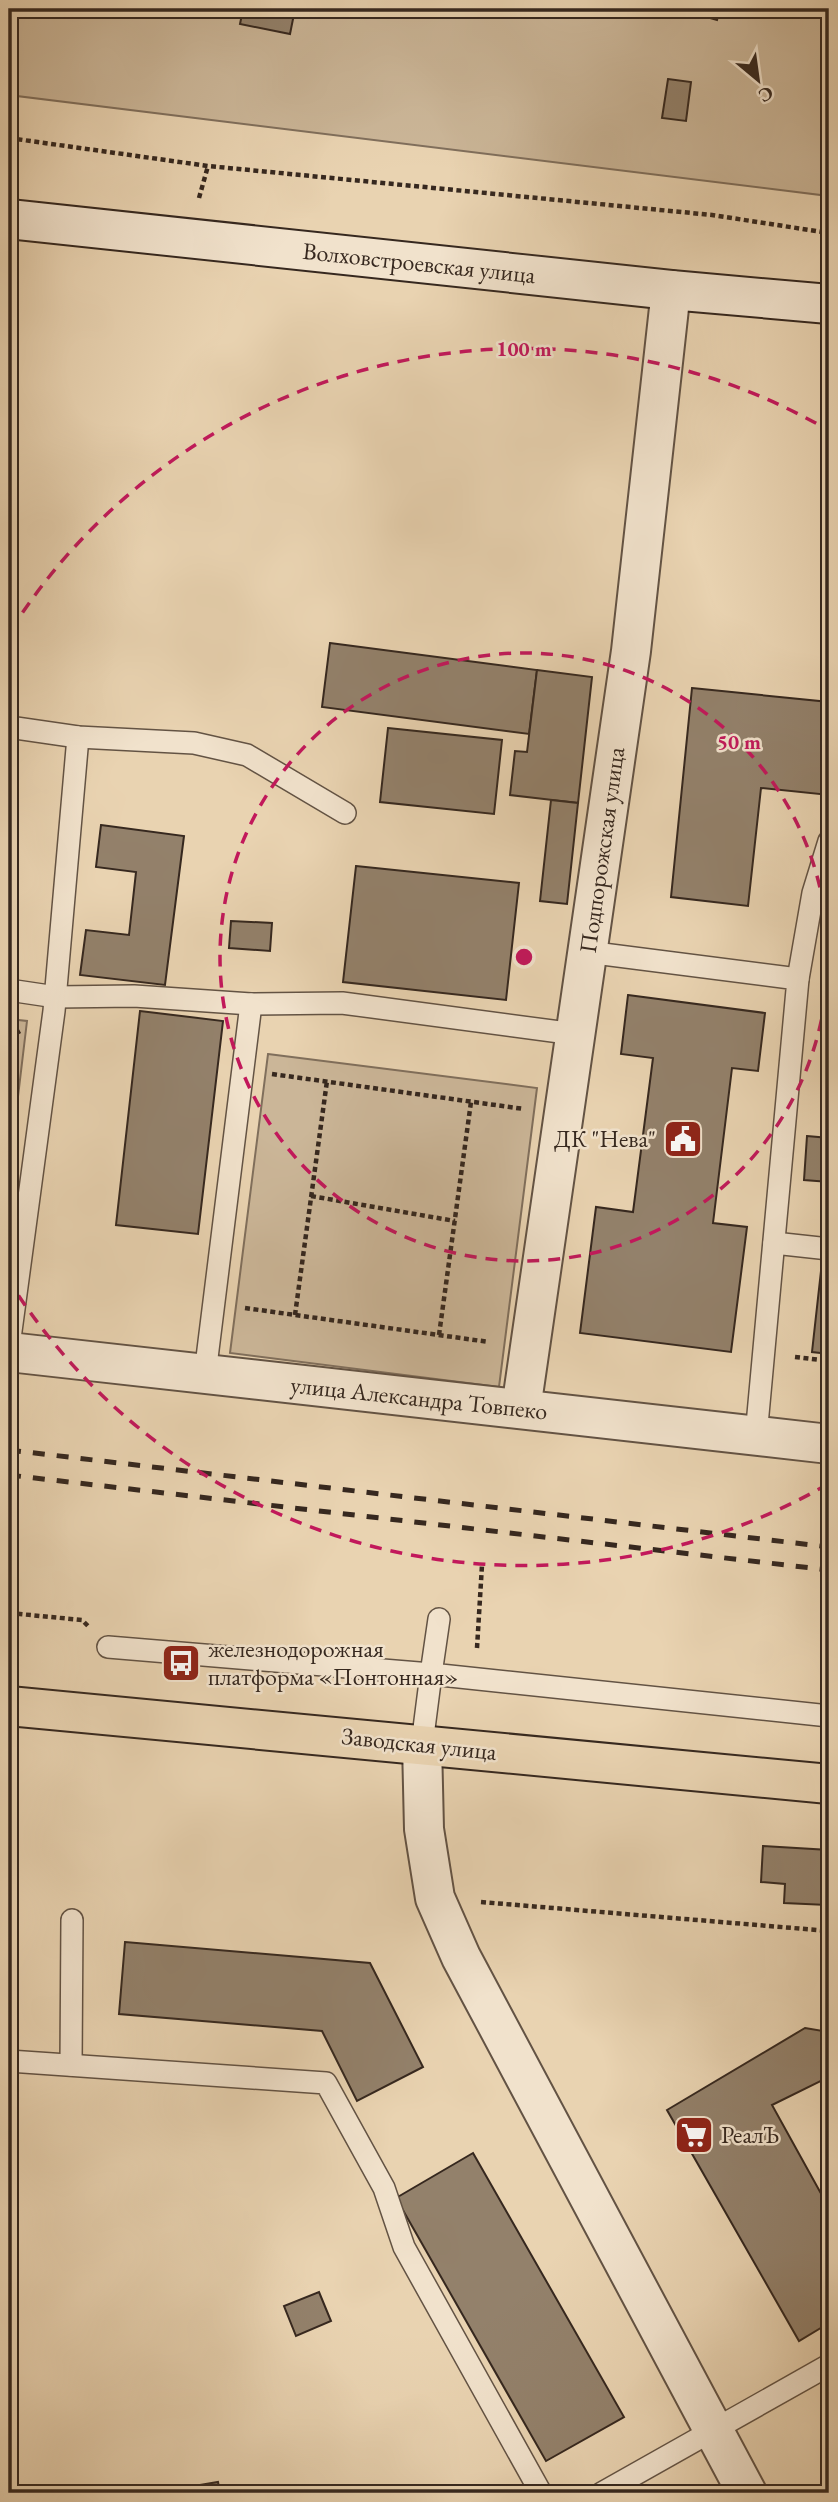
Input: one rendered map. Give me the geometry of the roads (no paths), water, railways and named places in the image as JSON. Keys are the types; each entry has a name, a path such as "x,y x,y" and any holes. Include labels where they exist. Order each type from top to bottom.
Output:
{"main road":[{"name":"Заводская улица","path":"9,1706 829,1784"}],"street":[{"name":"Волховстроевская улица","path":"9,219 671,290 829,304"},
{"name":"Подпорожская улица","path":"520,1409 631,651 671,290"},
{"name":"улица Александра Товпеко","path":"9,1352 829,1444"},
{"path":"422,1744 424,1829 435,1898 461,1957 747,2493"}],"lane":[{"path":"9,727 78,737 194,743 247,755 345,813"},
{"path":"9,1346 56,997 78,737"},
{"path":"757,1436 798,979 813,893 829,841"},
{"path":"587,952 798,979"},
{"path":"9,990 56,997 134,996 251,1004 342,1003 575,1034"},
{"path":"205,1374 251,1004"},
{"path":"775,1242 829,1249"},
{"path":"422,1744 439,1619"},
{"path":"108,1647 475,1678 829,1716"},
{"path":"71,2065 72,1920"},
{"path":"9,2061 326,2083 384,2188 404,2247 541,2493"},
{"path":"602,2493 829,2365"}],"railway":[{"path":"9,1450 829,1547"},
{"path":"9,1475 829,1570"}],"place":[{"name":"ДК \"Нева\"","path":"683,1139"},
{"name":"железнодорожная платформа «Понтонная»","path":"181,1663"},
{"name":"РеалЪ","path":"694,2135"}]}
